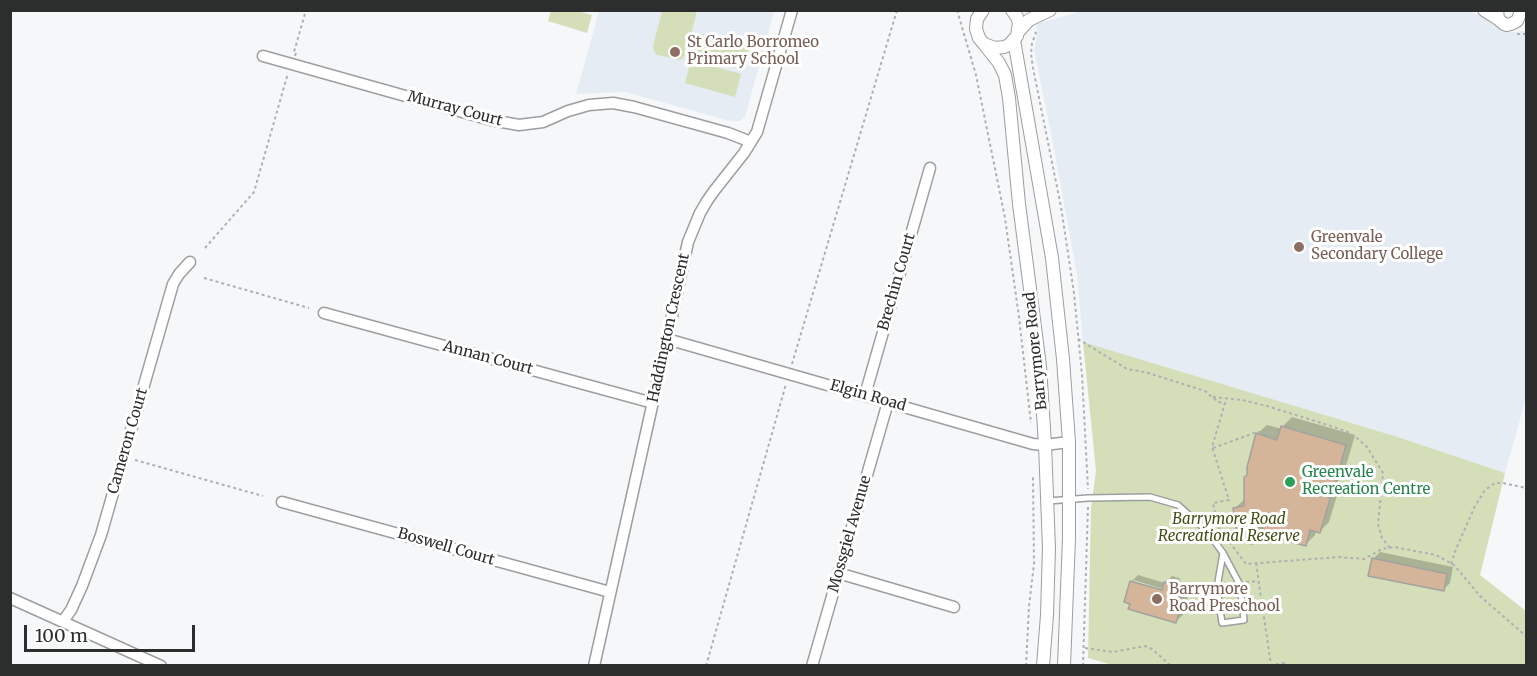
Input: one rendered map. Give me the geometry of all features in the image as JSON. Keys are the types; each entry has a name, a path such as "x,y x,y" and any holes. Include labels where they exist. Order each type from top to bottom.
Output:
{"street":[{"name":"Haddington Crescent","path":"594,666 688,242 700,213 714,191 739,161 759,127 792,10"},
{"name":"Barrymore Road","path":"1013,10 1019,23 1017,35 1052,258 1063,359 1069,442 1068,609 1064,666"},
{"path":"1013,10 1027,13 1048,10"},
{"path":"980,12 976,29 979,38 984,44 995,48 1004,47 1029,20 1048,10"},
{"path":"1485,10 1498,15 1507,25 1522,29"},
{"path":"1520,10 1519,18 1522,29"},
{"name":"Barrymore Road","path":"984,44 1005,75 1040,366 1039,445 1047,501 1048,548 1047,615 1043,666"},
{"name":"Murray Court","path":"263,56 491,120 519,125 543,122 589,105 613,102 728,133 751,142"},
{"name":"Brechin Court","path":"865,395 930,168"},
{"name":"Cameron Court","path":"63,621 82,586 101,535 173,284 190,262"},
{"name":"Annan Court","path":"324,313 653,403"},
{"name":"Elgin Road","path":"667,339 1039,445 1069,442"},
{"name":"Mossgiel Avenue","path":"812,666 888,402"},
{"name":"Boswell Court","path":"282,501 610,592"},
{"path":"838,573 954,607"},
{"path":"10,598 161,666"}],"lane":[{"path":"1047,501 1150,497 1178,505 1207,531 1223,553 1240,585 1244,620 1222,624 1217,588 1223,553"}],"path":[{"path":"294,58 306,10"},
{"path":"706,666 789,373 897,10"},
{"path":"957,10 976,75 1005,218 1039,445"},
{"path":"206,248 254,192 289,70"},
{"path":"204,278 309,308"},
{"path":"1078,339 1127,369 1145,372 1205,391 1218,402 1225,403 1213,448 1229,500 1213,503 1218,526 1246,564 1339,556 1364,559 1382,549 1394,547 1436,555 1454,566 1481,597 1527,636"},
{"path":"1212,397 1242,400 1267,406 1348,432 1358,439 1367,447 1383,473 1378,524 1382,538 1390,548"},
{"path":"1213,448 1257,432 1277,433"},
{"path":"135,460 263,496"},
{"path":"1026,666 1034,564 1033,470"},
{"path":"1451,564 1464,531 1485,490 1495,483 1527,488"},
{"path":"1256,563 1269,665 1285,663 1285,666"},
{"path":"1085,648 1113,652 1145,646 1152,649 1171,666"}],"shaded area":[{"name":"Greenvale Secondary College","path":"1087,10 1466,10 1483,17 1504,31 1526,31 1526,398 1505,473 1398,437 1083,342 1077,275 1034,50 1038,32 1036,24"},
{"name":"St Carlo Borromeo Primary School","path":"596,11 774,11 745,117 740,121 730,121 625,92 576,94 599,12"}],"green space":[{"path":"695,10 696,12 686,53 680,60 657,55 654,51 653,46 662,11"},
{"path":"551,11 577,11 592,15 587,33 548,21"},
{"path":"699,33 749,48 743,70 693,56"},
{"path":"691,60 741,74 735,97 685,83"},
{"name":"Barrymore Road Recreational Reserve","path":"1083,342 1398,437 1505,473 1480,575 1526,611 1526,665 1116,666 1088,658 1091,508 1096,471"}],"building":[{"name":"Greenvale Recreation Centre","path":"1281,426 1346,445 1334,487 1329,487 1327,495 1330,499 1320,533 1310,530 1306,546 1261,534 1264,522 1257,521 1252,544 1244,542 1243,538 1237,535 1233,508 1244,506 1244,477 1247,475 1256,433 1277,440"},
{"path":"1372,558 1447,574 1444,591 1368,576"},
{"path":"1130,581 1162,590 1164,582 1172,585 1183,600 1176,623 1128,609 1130,604 1124,602"}],"place":[{"name":"St Carlo Borromeo Primary School","path":"675,52"},
{"name":"Greenvale Secondary College","path":"1299,247"},
{"name":"Greenvale Recreation Centre","path":"1290,482"},
{"name":"Barrymore Road Preschool","path":"1157,599"}]}
